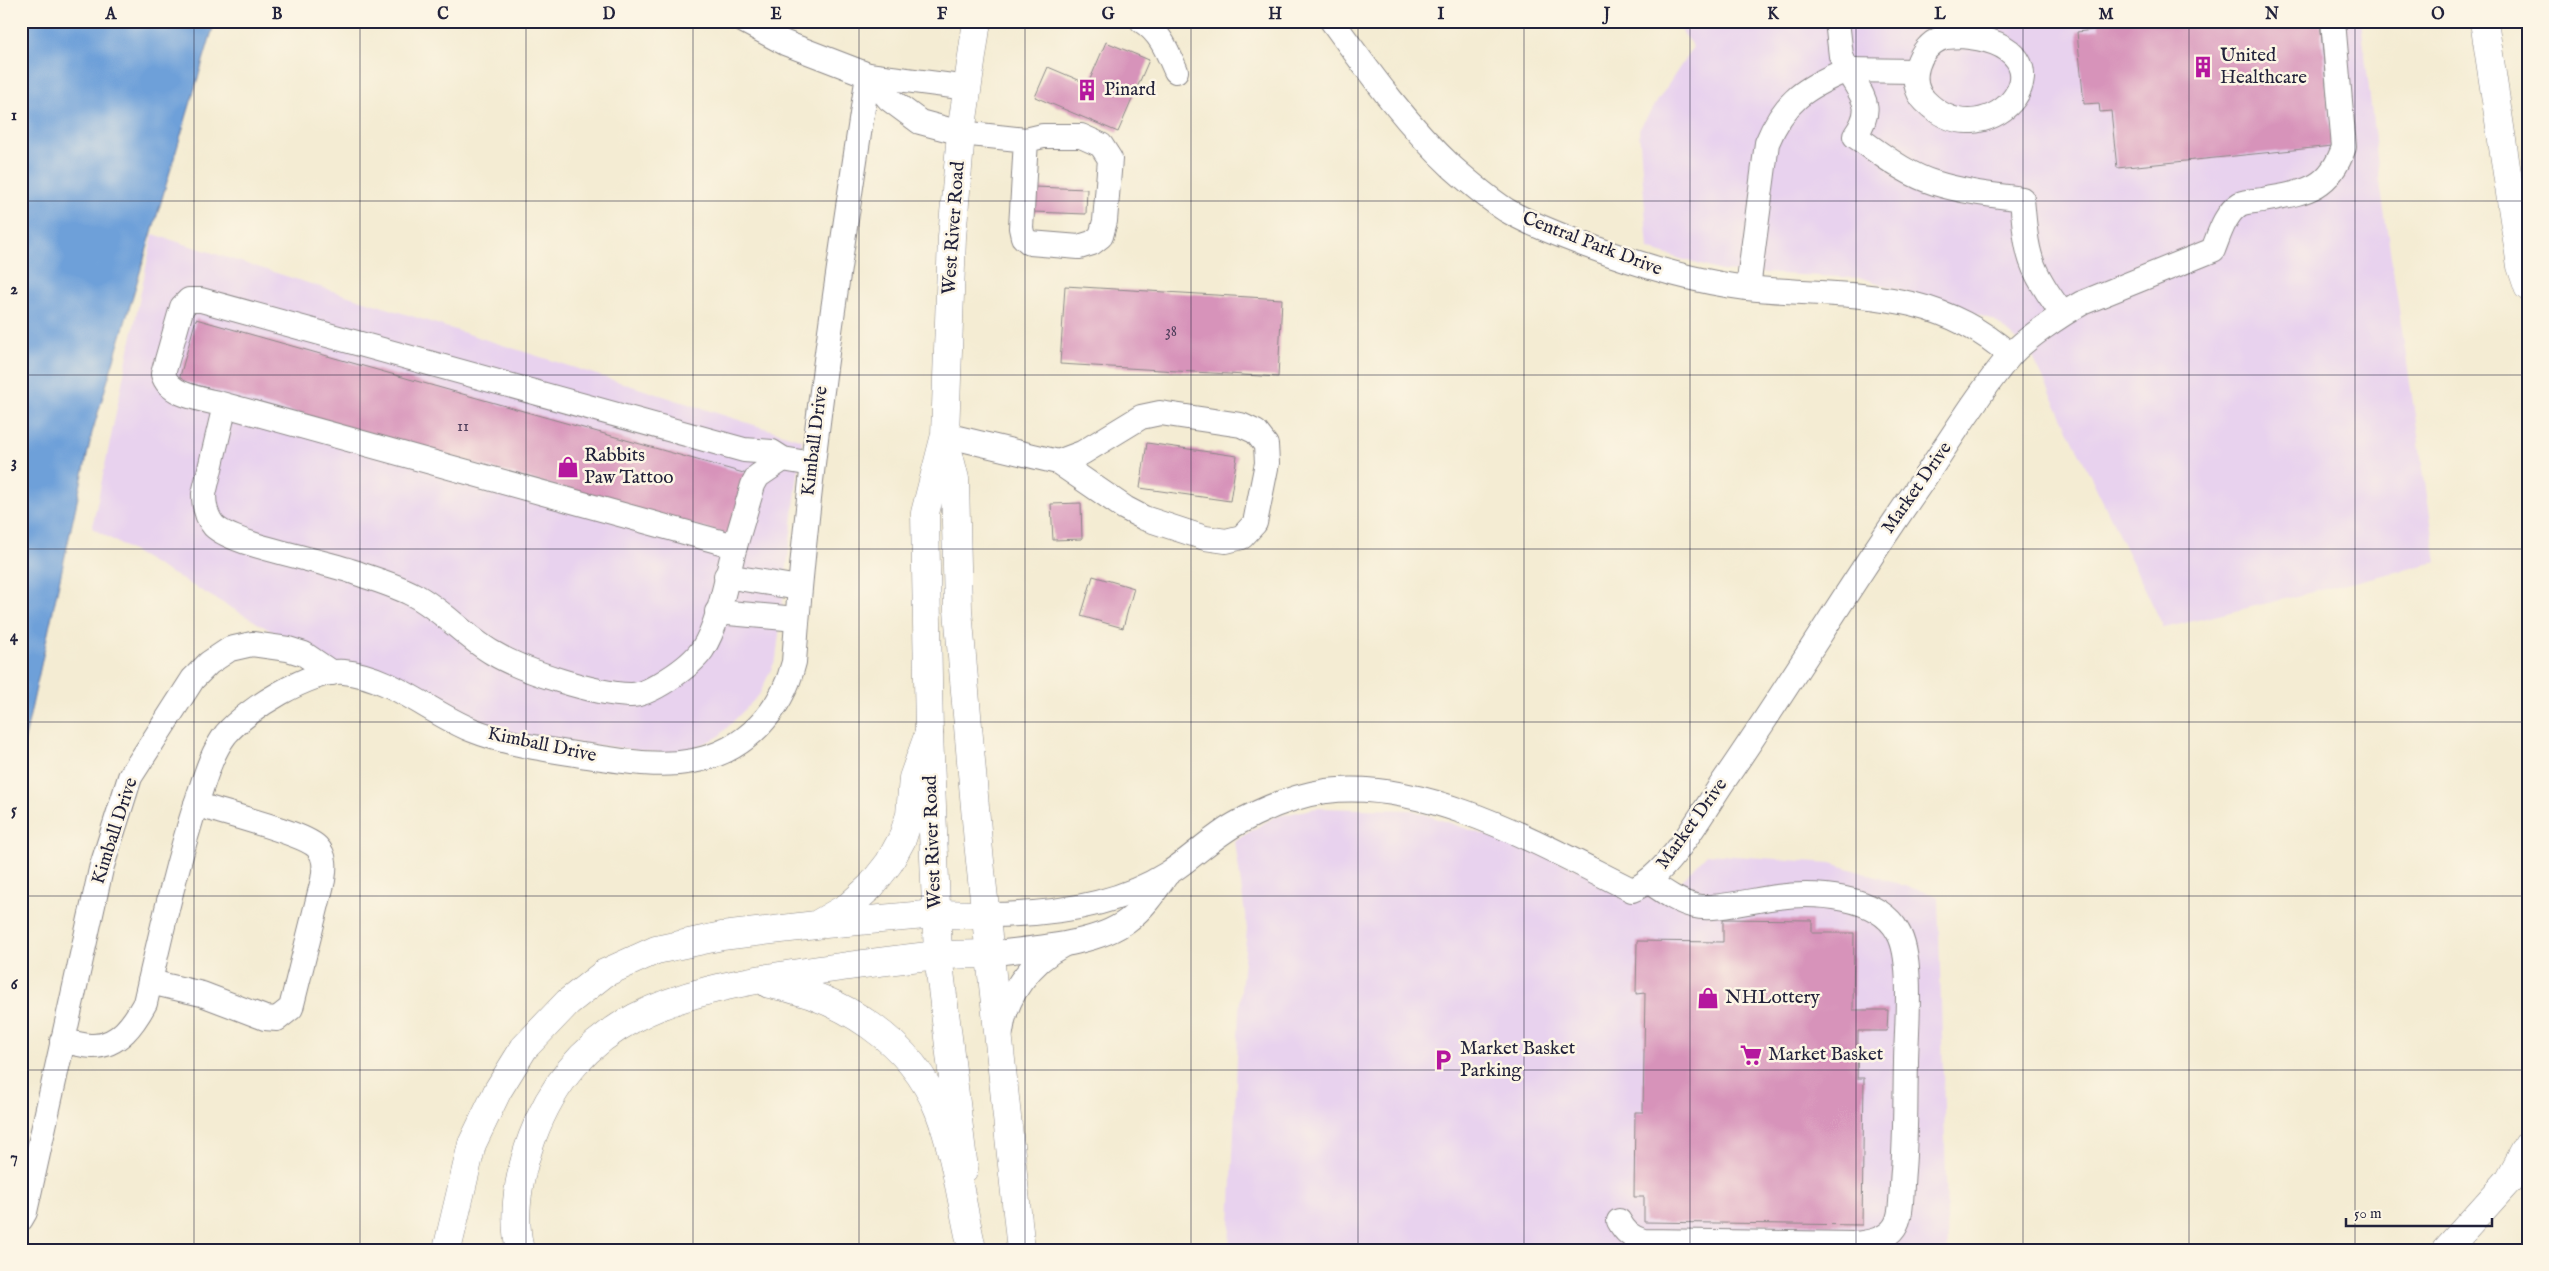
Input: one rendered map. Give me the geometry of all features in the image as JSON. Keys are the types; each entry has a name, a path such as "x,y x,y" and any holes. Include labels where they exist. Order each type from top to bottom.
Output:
{"main road":[{"name":"West River Road","path":"972,1247 960,1128 938,955 929,733 925,513 944,435 952,237 961,133 978,21"},
{"path":"2484,21 2528,302"},
{"name":"West River Road","path":"944,435 956,479 958,610 985,915 1021,1250"},
{"path":"816,925 850,906 872,886 889,863 902,839 910,815 914,778 929,733"},
{"path":"447,1250 472,1144 498,1090 524,1048 568,1002 605,973 656,950 722,936 936,914 985,915"},
{"path":"520,1250 516,1210 523,1166 537,1125 551,1098 568,1072 610,1032 663,1004 694,994 751,981 938,955 989,954"},
{"path":"751,981 789,987 815,995 840,1006 884,1036 903,1055 925,1083 939,1110 972,1247"},
{"path":"2446,1250 2509,1180 2528,1145"}],"street":[{"path":"744,21 785,43 868,75 968,88"},
{"path":"1142,21 1150,26 1161,39 1176,72"},
{"name":"Central Park Drive","path":"1332,21 1425,139 1453,167 1505,209 1533,224 1626,260 1675,275 1748,288 1887,298 1921,306 1956,319 1996,343 2010,356"},
{"path":"1837,21 1841,56 1846,70 1864,101 1867,112 1865,122 1855,136 1890,161 1934,183 1960,190 2022,199 2029,258 2042,286 2063,314"},
{"name":"Market Drive","path":"989,954 1096,936 1125,922 1137,913 1168,874 1213,838 1254,814 1304,796 1352,790 1397,795 1466,813 1530,840 1632,890 1648,881 1679,847 1749,745 1886,532 2010,356 2063,314 2104,292 2213,250 2224,223 2232,211 2241,203 2296,194 2322,182 2337,166 2344,147 2333,21"},
{"path":"1961,36 1981,37 2009,50 2022,71 2022,85 2017,97 2008,107 1979,119 1962,120 1934,109 1923,100 1916,88 1915,71 1921,58 1930,46 1942,38 1961,36"},
{"path":"1748,288 1762,166 1767,143 1775,124 1786,107 1797,96 1819,81 1846,70 1915,71"},
{"path":"868,75 889,99 920,122 961,133 1026,140 1043,136 1081,136 1101,146 1110,159 1105,221 1101,236 1092,243 1079,247 1030,244 1023,237 1021,228 1026,140"},
{"name":"Kimball Drive","path":"21,1218 25,1212 49,1111 62,1040 101,869 130,777 193,679 208,663 230,649 252,644 271,645 304,654 332,673 343,672 376,681 471,730 501,740 533,748 634,762 692,762 712,757 749,735 774,710 790,678 794,662 799,588 812,464 832,313 868,75"},
{"path":"735,546 173,390 165,382 163,374 182,306 189,300 201,300 744,450 772,452 783,459 812,464"},
{"path":"225,405 204,494 204,506 215,526 246,542 351,571 414,595 474,641 518,666 596,689 630,696 646,692 672,676 701,652 713,627 753,485 758,476 783,459"},
{"path":"944,435 1058,462 1125,508 1144,518 1205,538 1226,541 1242,537 1254,523 1267,463 1266,445 1256,432 1241,425 1160,413 1141,418 1082,453 1058,462"},
{"path":"726,576 799,588"},
{"path":"717,612 797,619"},
{"path":"62,1040 94,1046 108,1043 123,1034 135,1022 145,1003 184,840 196,804 224,736 254,708 278,694 305,681 332,673"},
{"path":"150,982 202,994 265,1018 277,1019 291,1008 323,880 323,856 318,848 300,836 196,804"},
{"name":"Market Drive","path":"985,915 1028,914 1076,907 1120,895 1168,874"},
{"path":"1619,1221 1628,1234 1643,1241 1870,1243 1885,1237 1895,1229 1899,1214 1904,1159 1907,981 1904,948 1899,932 1890,921 1878,911 1863,904 1814,894 1794,894 1713,906 1695,906 1668,895 1648,881"},
{"name":"Market Drive","path":"1000,1046 1002,1023 1015,990 1043,958 1069,942"}],"shaded area":[{"path":"1675,21 2361,21 2381,190 2437,562 2164,628 2030,351 1994,320 1862,278 1721,271 1648,249 1639,129 1693,47"},
{"path":"153,234 802,440 776,659 759,695 718,737 678,755 504,734 343,672 92,528"},
{"path":"1316,808 1412,810 1541,854 1662,901 1707,854 1831,863 1938,896 1948,1250 1229,1250 1239,1011 1247,929 1235,841 1274,817"}],"water":[{"path":"21,21 215,21 92,433 21,756"}],"building":[{"name":"United Healthcare","path":"2099,21 2320,21 2332,146 2117,168 2111,111 2100,112 2099,103 2084,104 2077,32 2100,29"},
{"name":"Pinard","path":"1106,42 1149,60 1118,132 1035,97 1048,67 1088,84"},
{"path":"1034,187 1087,189 1086,214 1033,212"},
{"path":"1065,286 1282,299 1278,377 1060,364"},
{"path":"196,319 747,474 730,535 179,380"},
{"path":"1147,443 1237,456 1230,501 1140,488"},
{"path":"1081,503 1082,539 1053,540 1051,504"},
{"path":"1093,576 1134,588 1123,628 1081,616"},
{"name":"Market Basket","path":"1723,919 1812,920 1812,933 1854,933 1853,1010 1888,1010 1887,1031 1858,1031 1857,1078 1864,1078 1862,1225 1644,1222 1644,1197 1634,1197 1635,1112 1643,1112 1645,993 1636,994 1637,941 1723,942"}],"place":[{"name":"United Healthcare","path":"2203,67"},
{"name":"Pinard","path":"1087,90"},
{"name":"Rabbits Paw Tattoo","path":"568,467"},
{"name":"NHLottery","path":"1708,998"},
{"name":"Market Basket","path":"1751,1055"},
{"name":"Market Basket Parking","path":"1443,1060"}]}
